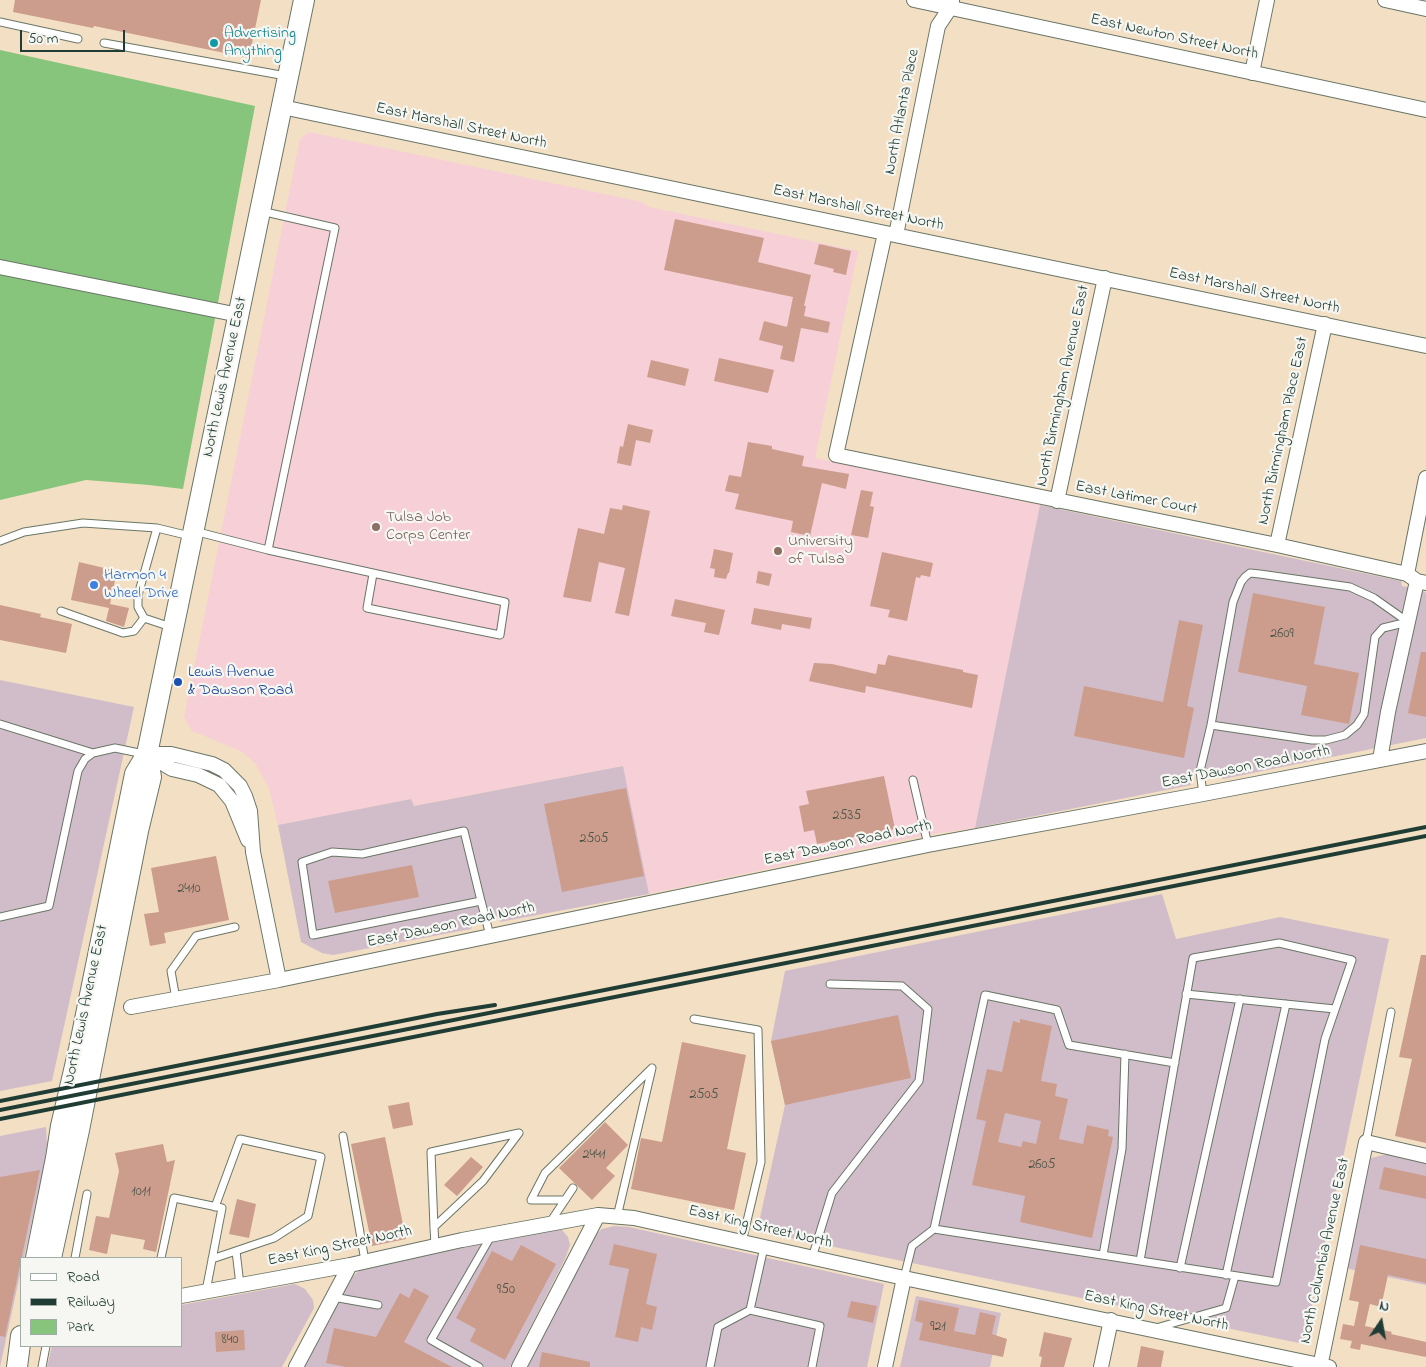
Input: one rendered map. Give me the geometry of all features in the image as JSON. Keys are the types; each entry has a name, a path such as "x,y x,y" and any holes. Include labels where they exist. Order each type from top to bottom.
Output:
{"main road":[{"name":"North Lewis Avenue East","path":"36,1257 61,1126 79,1049 135,774 147,754 304,0"},
{"name":"North Lewis Avenue East","path":"51,1257 79,1130 138,831 151,777 147,754"},
{"path":"17,1367 20,1344"},
{"path":"24,1367 31,1347"}],"street":[{"name":"East Newton Street North","path":"914,0 951,4 1426,110"},
{"path":"1252,72 1267,0"},
{"path":"1385,0 1426,9"},
{"name":"North Atlanta Place","path":"836,455 938,26 951,4"},
{"name":"East Marshall Street North","path":"282,108 1426,346"},
{"path":"0,267 239,315"},
{"name":"North Birmingham Avenue East","path":"1057,501 1105,278"},
{"name":"North Birmingham Place East","path":"1277,545 1325,324"},
{"name":"East Latimer Court","path":"836,455 1277,545 1416,579"},
{"path":"1380,760 1388,712 1416,579 1426,478"},
{"name":"East Dawson Road North","path":"131,1007 279,980 928,845 1426,751"},
{"path":"147,754 171,754 200,760 224,770 233,778 245,796 250,811 253,852 279,980"},
{"path":"1366,1142 1426,1156"},
{"name":"North Columbia Avenue East","path":"1323,1366 1366,1142"},
{"path":"520,1367 598,1215"},
{"name":"East King Street North","path":"182,1296 350,1265 492,1234 598,1215 634,1218 904,1278 1323,1366"},
{"path":"296,1367 350,1265"},
{"path":"885,1367 904,1278"},
{"path":"1101,1367 1110,1320"}],"lane":[{"path":"0,22 78,39"},
{"path":"104,43 289,76"},
{"path":"261,211 335,228 268,550"},
{"path":"0,541 24,532 82,523 127,524 193,534 505,602 500,635 367,608 373,574"},
{"path":"157,528 138,595 138,608 144,618 173,628"},
{"path":"1204,794 1200,771 1211,725 1233,602 1241,582 1250,573 1350,587 1374,598 1408,622"},
{"path":"61,611 123,633 134,631 144,618"},
{"path":"1211,725 1312,740 1326,740 1345,735 1357,726 1364,714 1375,636 1382,628 1408,622"},
{"path":"0,724 93,753"},
{"path":"0,917 49,906 78,770 85,759 93,753 115,748 147,754"},
{"path":"913,780 928,845"},
{"path":"481,902 313,935 302,862 332,852 362,854 464,831 490,936"},
{"path":"176,999 171,971 196,936 235,926"},
{"path":"934,1229 1180,1268 1276,1282 1325,1039 1352,960 1280,943 1192,958 1140,1261"},
{"path":"812,1258 832,1193 919,1081 928,1009 902,986 830,984"},
{"path":"1186,994 1335,1008"},
{"path":"904,1278 912,1246 934,1229 985,995 1057,1010 1069,1045 1174,1063"},
{"path":"1180,1268 1240,999"},
{"path":"1226,1275 1286,1004"},
{"path":"1366,1142 1392,1012"},
{"path":"694,1020 758,1030 761,1162 742,1242"},
{"path":"1103,1256 1122,1149 1125,1054"},
{"path":"565,1200 531,1200 544,1173 652,1068 617,1217"},
{"path":"434,1227 483,1181 519,1133 431,1152 434,1227 435,1246"},
{"path":"343,1136 365,1262"},
{"path":"212,1259 274,1238 308,1216 321,1158 240,1139 215,1206"},
{"path":"549,1224 573,1188"},
{"path":"75,1257 87,1194"},
{"path":"161,1257 174,1198 222,1208 206,1292"},
{"path":"479,1367 431,1340 492,1234"},
{"path":"750,1310 764,1247"},
{"path":"236,1251 240,1286"},
{"path":"1150,1329 1226,1308 1235,1276"},
{"path":"333,1296 378,1305"},
{"path":"710,1367 718,1327 750,1310 820,1326 812,1367"},
{"path":"42,1367 46,1347"}],"shaded area":[{"path":"309,132 642,202 649,207 858,251 815,458 1040,505 975,828 926,835 649,894 622,766 413,806 411,799 278,825 269,788 255,763 241,751 192,731 184,717 300,139"},
{"path":"1040,505 1401,581 1402,586 1422,590 1426,593 1426,738 1223,779 1210,770 1189,772 1191,785 975,828"},
{"path":"0,680 134,707 52,1081 0,1091"},
{"path":"623,766 649,894 500,922 495,914 476,918 471,929 333,955 322,953 301,942 278,825 411,799 414,806"},
{"path":"1162,894 1176,939 1280,917 1389,939 1304,1344 757,1231 785,1105 771,1041 785,971"},
{"path":"46,1127 47,1145 24,1257 20,1257 20,1275 0,1367 0,1136"},
{"path":"1391,1153 1426,1161 1426,1285 1345,1268 1371,1158"},
{"path":"614,1226 629,1227 884,1284 867,1367 526,1367 592,1238 602,1229"},
{"path":"554,1229 562,1230 568,1237 570,1245 565,1259 510,1367 304,1367 349,1279 359,1271 369,1267"},
{"path":"295,1284 305,1289 313,1300 314,1308 282,1367 47,1367 52,1347 182,1347 182,1305"},
{"path":"916,1296 1001,1313 990,1367 900,1367"}],"green space":[{"path":"0,50 255,106 183,489 86,480 0,500"}],"building":[{"name":"Advertising Anything","path":"15,0 261,0 249,58 94,26 93,28 13,12"},
{"path":"675,219 764,238 758,262 811,275 804,306 806,306 804,316 830,322 828,333 801,328 794,362 780,359 783,346 759,340 764,321 787,327 793,297 664,270"},
{"path":"819,244 851,251 846,275 833,272 834,269 814,264"},
{"path":"719,358 774,370 768,393 714,381"},
{"path":"651,360 689,369 685,386 647,377"},
{"path":"628,424 653,430 650,443 636,440 631,466 617,463 620,446 623,447"},
{"path":"748,442 772,446 772,449 804,456 802,466 849,474 846,489 822,483 810,536 791,532 793,521 735,509 739,494 725,491 729,475 741,477"},
{"path":"861,490 873,492 870,506 874,507 868,538 851,535"},
{"path":"623,505 650,511 629,616 615,613 625,568 599,562 591,602 563,597 578,528 604,534 610,508 622,510"},
{"path":"714,549 733,553 726,579 714,577 715,569 710,568"},
{"path":"882,552 933,563 930,577 921,575 920,578 916,577 907,621 888,617 890,610 870,606"},
{"name":"Harmon 4 Wheel Drive","path":"79,562 117,571 110,604 129,608 124,627 106,621 109,608 71,600"},
{"path":"758,571 772,574 769,586 756,583"},
{"path":"1253,593 1325,607 1314,664 1359,673 1349,724 1301,715 1307,686 1238,672"},
{"path":"675,599 725,610 719,635 704,632 706,623 671,616"},
{"path":"0,605 41,614 40,617 72,624 66,653 0,640"},
{"path":"754,608 812,618 810,629 782,624 781,630 751,624"},
{"path":"1179,620 1203,625 1187,706 1194,708 1184,758 1074,736 1084,686 1163,702"},
{"path":"1421,652 1426,652 1426,717 1408,713"},
{"path":"888,655 963,670 963,672 978,675 972,708 866,686 865,693 809,681 814,663 832,664 876,674 878,664 885,665"},
{"path":"884,776 895,829 817,844 814,830 804,832 799,806 809,804 806,791"},
{"path":"626,788 644,876 562,892 544,804"},
{"path":"216,856 229,920 164,933 166,943 150,946 144,914 159,912 151,868"},
{"path":"412,865 419,897 335,913 328,881"},
{"path":"1421,955 1426,955 1426,1143 1395,1136 1412,1059 1399,1057"},
{"path":"898,1015 911,1078 785,1105 771,1041"},
{"path":"1020,1019 1052,1026 1041,1081 1057,1084 1055,1096 1068,1099 1059,1139 1083,1144 1087,1125 1109,1130 1108,1136 1113,1137 1092,1238 1020,1222 1025,1196 972,1185 986,1121 976,1119 987,1069 1002,1072 1013,1021 1020,1023","holes":["1005,1113 1041,1121 1036,1144 1023,1141 1021,1147 998,1142"]},
{"path":"682,1042 746,1055 727,1149 746,1153 734,1210 631,1189 641,1138 662,1142"},
{"path":"409,1102 413,1125 393,1129 388,1106"},
{"path":"605,1122 628,1145 606,1168 615,1176 592,1200 559,1168"},
{"path":"385,1137 406,1239 372,1246 351,1144"},
{"path":"163,1144 167,1162 175,1160 156,1252 143,1249 145,1240 111,1234 107,1254 89,1250 96,1216 109,1218 119,1171 115,1153"},
{"path":"471,1157 483,1167 457,1196 444,1185"},
{"path":"1384,1167 1426,1176 1426,1199 1379,1189"},
{"path":"40,1170 22,1257 20,1257 20,1265 5,1337 0,1336 0,1177"},
{"path":"237,1199 256,1204 249,1238 229,1234"},
{"path":"614,1244 657,1254 646,1304 657,1307 652,1330 641,1327 638,1342 615,1337 629,1269 609,1265"},
{"path":"521,1245 556,1264 505,1360 470,1341 476,1329 456,1318 492,1251 512,1261"},
{"path":"1360,1245 1426,1259 1426,1283 1388,1275 1381,1307 1370,1304 1365,1326 1426,1342 1426,1357 1361,1344 1360,1350 1350,1348 1352,1341 1340,1339 1343,1324 1354,1326 1359,1302 1349,1300"},
{"path":"414,1288 429,1296 404,1342 452,1367 346,1367 326,1363 334,1328 376,1337 400,1293 409,1298"},
{"path":"919,1300 959,1308 954,1331 975,1335 980,1312 996,1316 992,1334 1007,1339 1003,1357 919,1340 923,1323 915,1321"},
{"path":"851,1301 877,1306 873,1323 847,1317"},
{"path":"244,1330 245,1350 216,1352 215,1332"},
{"path":"1044,1332 1072,1338 1064,1367 1040,1367 1042,1357 1039,1356"},
{"path":"1141,1346 1164,1351 1161,1367 1137,1367"},
{"path":"542,1352 590,1362 590,1367 539,1367"}],"railway":[{"path":"0,1110 1426,827"},
{"path":"0,1119 1426,836"},
{"path":"0,1101 437,1014 495,1005"}],"place":[{"name":"Advertising Anything","path":"214,43"},
{"name":"Tulsa Job Corps Center","path":"376,527"},
{"name":"University of Tulsa","path":"778,551"},
{"name":"Harmon 4 Wheel Drive","path":"94,585"},
{"name":"Lewis Avenue & Dawson Road","path":"178,682"}]}
